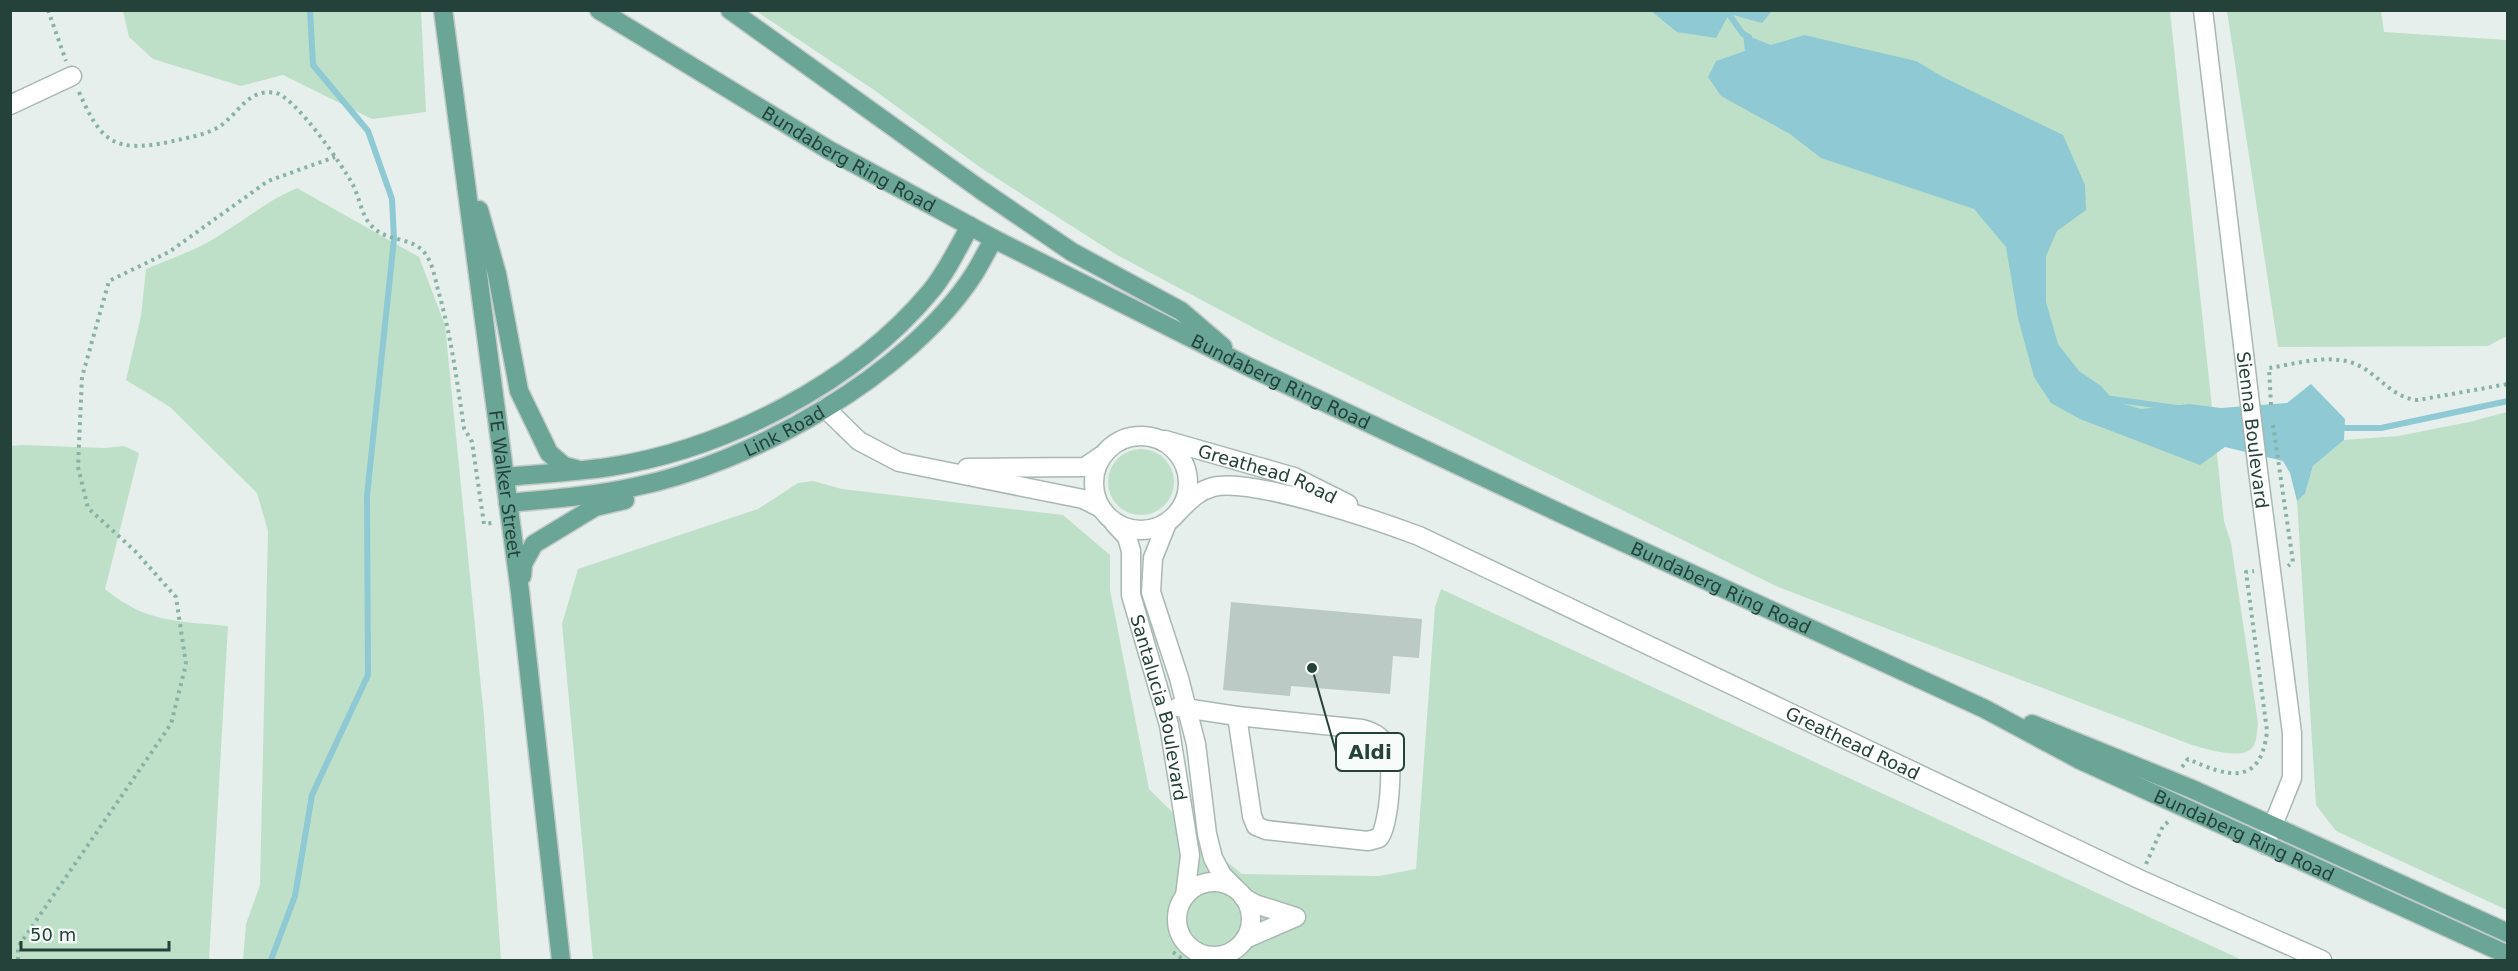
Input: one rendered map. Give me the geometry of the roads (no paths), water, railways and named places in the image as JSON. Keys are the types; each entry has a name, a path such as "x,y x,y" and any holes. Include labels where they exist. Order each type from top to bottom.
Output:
{"main road":[{"name":"FE Walker Street","path":"443,10 520,592 561,960"},
{"name":"Bundaberg Ring Road","path":"599,10 829,150 994,239 1247,366 1985,709 2080,760 2508,955"},
{"path":"730,10 981,190 1072,252 1181,311 1247,366"},
{"path":"462,154 497,274 519,391 549,453 564,466 581,470"},
{"name":"Link Road","path":"505,477 581,470 650,459 747,426 814,389 876,344 931,291 970,226"},
{"name":"Link Road","path":"508,503 635,487 709,466 784,432 875,374 930,326 974,275 994,239"},
{"path":"814,389 825,408"},
{"path":"520,592 523,564 534,544 595,507 666,490 709,466"},
{"name":"Bundaberg Ring Road","path":"1985,709 2059,733 2192,789 2508,933"}],"street":[{"name":"Sienna Boulevard","path":"2203,10 2292,733 2292,778 2265,845"},
{"path":"10,105 72,76"},
{"name":"Greathead Road","path":"825,408 859,441 899,462 1083,499 1099,507 1114,522 1126,529 1140,531 1154,529 1173,517 1197,493 1214,487 1238,485 1289,496 1386,523"},
{"name":"Greathead Road","path":"929,469 1085,467 1120,440 1146,435 1255,464 1294,477 1386,523 1419,536 2129,874 2322,960"},
{"name":"Greathead Road","path":"1146,435 1162,440 1175,450 1184,463 1188,479 1186,496 1173,517"},
{"path":"1099,507 1094,495 1093,481 1101,456"},
{"name":"Santalucia Boulevard","path":"1173,517 1154,558 1151,592 1196,744 1212,858 1222,875 1240,893"},
{"name":"Santalucia Boulevard","path":"1114,522 1126,537 1131,551 1131,595 1165,704 1190,855 1185,896"},
{"path":"1165,704 1237,716 1362,729 1376,734 1387,747 1391,763 1385,827 1379,838 1368,841 1266,830 1256,826 1252,816 1237,716"},
{"path":"1204,884 1226,884 1255,904 1300,916 1227,954 1194,957 1179,931 1178,913 1185,896 1204,884"},
{"path":"1240,893 1250,920 1243,947"}],"water":[{"path":"1651,11 1772,11 1762,23 1729,14 1716,38 1677,32"},
{"path":"1743,34 1771,45 1804,35 1916,61 1943,77 2063,135 2085,185 2086,210 2057,231 2046,256 2046,302 2058,344 2079,371 2101,386 2114,401 2141,409 2189,404 2221,408 2287,403 2311,384 2345,419 2344,440 2313,466 2305,494 2297,501 2290,473 2283,461 2225,447 2200,465 2080,419 2051,403 2034,377 2018,318 2006,247 1974,209 1821,158 1790,134 1721,96 1708,77 1716,61 1745,51"}],"waterway":[{"path":"271,960 295,896 312,795 368,675 367,496 394,239 392,199 368,131 313,65 310,10"},
{"path":"1726,10 1743,34 1749,37"},
{"path":"2104,398 2177,408"},
{"path":"2337,428 2381,428 2508,401"}],"place":[{"name":"Aldi","path":"1312,668"}]}
